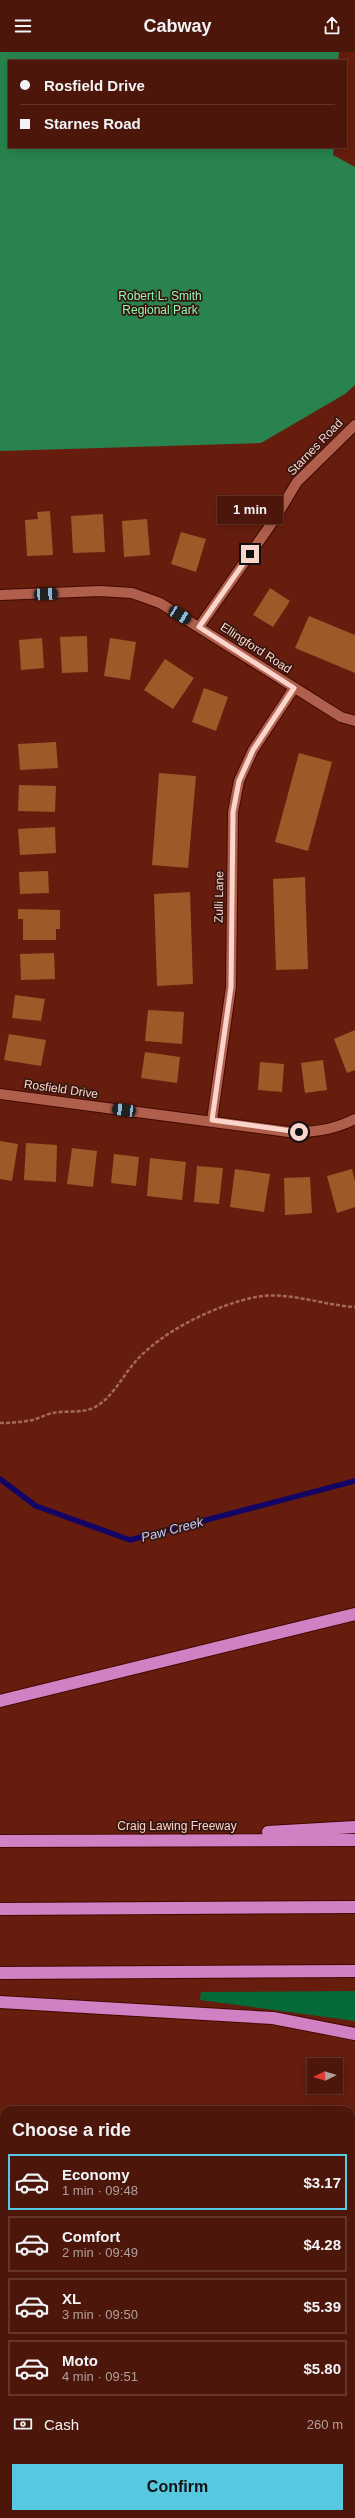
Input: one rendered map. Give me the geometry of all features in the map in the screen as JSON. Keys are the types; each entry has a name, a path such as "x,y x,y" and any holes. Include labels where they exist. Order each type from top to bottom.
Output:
{"highway":[{"path":"0,1701 355,1614"},
{"path":"137,1840 355,1827"},
{"name":"Craig Lawing Freeway","path":"0,1841 355,1840"},
{"path":"0,1909 355,1907"},
{"path":"0,1973 355,1971"},
{"path":"0,2002 273,2018 355,2034"}],"street":[{"name":"Starnes Road","path":"199,627 274,520 297,482 355,425"},
{"name":"Ellingford Road","path":"0,595 100,591 132,593 160,603 341,717 355,721"},
{"name":"Zulli Lane","path":"212,1120 231,987 233,812 239,781 253,750 294,688"},
{"name":"Rosfield Drive","path":"0,1094 309,1133 330,1129 355,1119"}],"path":[{"path":"0,1423 17,1422 51,1413 88,1410 96,1407 114,1389 135,1362 155,1344 186,1324 235,1303 256,1297 276,1296 355,1306"}],"green space":[{"name":"Robert L. Smith Regional Park","path":"0,52 339,52 338,60 8,60 8,148 334,148 333,155 355,167 355,385 345,394 261,443 0,451"},
{"path":"355,1991 355,2021 200,2000 201,1992"}],"building":[{"path":"50,511 53,555 27,556 25,520 38,519 37,512"},
{"path":"103,514 105,552 73,553 71,516"},
{"path":"147,519 150,555 124,557 122,521"},
{"path":"181,532 206,539 196,572 171,564"},
{"path":"270,588 290,601 273,627 253,615"},
{"path":"309,616 355,635 355,673 295,648"},
{"path":"87,636 88,672 62,673 60,637"},
{"path":"42,638 44,668 21,670 19,640"},
{"path":"110,638 136,642 130,680 104,676"},
{"path":"165,659 194,678 173,709 144,690"},
{"path":"204,688 228,697 216,731 192,722"},
{"path":"56,742 58,768 20,770 18,744"},
{"path":"299,753 332,762 308,851 275,842"},
{"path":"159,773 196,776 188,868 152,865"},
{"path":"19,785 56,786 55,812 18,811"},
{"path":"55,827 56,853 20,855 18,829"},
{"path":"48,871 49,893 20,894 19,872"},
{"path":"305,877 308,969 276,970 273,879"},
{"path":"190,892 193,984 157,986 154,894"},
{"path":"18,909 60,910 60,929 56,929 56,940 23,940 23,919 18,919"},
{"path":"54,953 55,979 21,980 20,954"},
{"path":"15,995 45,999 41,1021 12,1018"},
{"path":"148,1010 184,1012 182,1044 145,1041"},
{"path":"355,1030 355,1070 347,1073 334,1039"},
{"path":"9,1034 46,1040 41,1066 4,1060"},
{"path":"145,1052 180,1057 177,1083 141,1078"},
{"path":"323,1060 327,1090 305,1093 301,1063"},
{"path":"260,1062 284,1064 282,1092 258,1090"},
{"path":"0,1141 18,1144 12,1181 0,1179"},
{"path":"26,1143 57,1145 56,1182 24,1180"},
{"path":"72,1148 97,1151 93,1187 67,1184"},
{"path":"114,1154 139,1157 136,1186 111,1183"},
{"path":"150,1158 186,1162 182,1200 147,1196"},
{"path":"197,1166 223,1168 219,1204 194,1202"},
{"path":"235,1169 270,1174 264,1212 230,1207"},
{"path":"352,1169 355,1181 355,1207 337,1213 327,1176"},
{"path":"310,1177 312,1213 285,1215 284,1178"}],"waterway":[{"name":"Paw Creek","path":"0,1479 36,1506 130,1540 355,1481"}],"route":[{"path":"250,554 199,627 294,688 253,750 239,781 233,812 231,987 229,1010 212,1120 289,1132 299,1132"}]}
